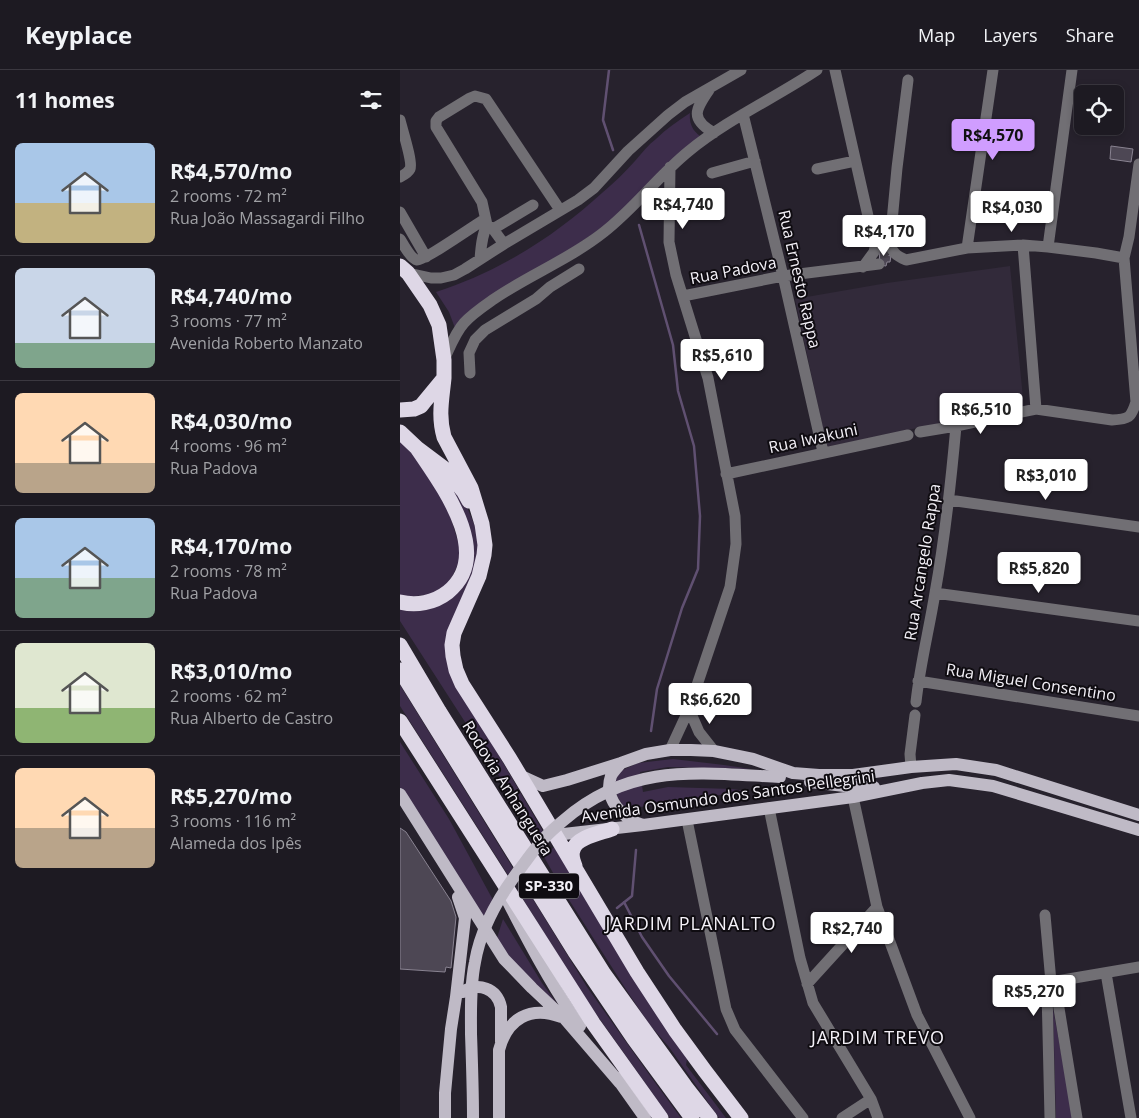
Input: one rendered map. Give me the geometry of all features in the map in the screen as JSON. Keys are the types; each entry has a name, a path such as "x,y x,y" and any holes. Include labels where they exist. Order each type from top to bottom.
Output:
{"highway":[{"path":"404,269 430,304 439,325 444,360 440,417 442,430 471,488 482,524 485,545 479,576 454,634 452,645 456,670 462,684 637,972 675,1030 741,1118"},
{"path":"400,410 414,409 421,406 444,378"},
{"path":"400,432 417,448 445,469 464,492 482,524"},
{"path":"400,602 419,604 446,594 460,577 466,557 465,539 454,508 417,448"},
{"name":"Rodovia Anhanguera","path":"400,645 604,974 710,1118"},
{"name":"Rodovia Anhanguera","path":"400,670 575,952 692,1118"},
{"path":"400,721 593,1023 661,1118"},
{"path":"400,728 429,768"},
{"path":"576,872 572,857 576,843 584,838 612,829"}],"main road":[{"name":"Avenida Osmundo dos Santos Pellegrini","path":"519,775 543,786 646,754 670,750 714,751 753,759 793,773 819,775 853,775 911,767 956,764 996,770 1139,815"},
{"path":"621,763 612,774 609,783 611,799 625,817 643,825"},
{"path":"474,1118 471,1016 475,962 482,936 497,903 508,884 542,840 582,805 617,786 634,781 677,774 780,778"},
{"name":"Avenida Osmundo dos Santos Pellegrini","path":"780,778 819,775"},
{"name":"Avenida Osmundo dos Santos Pellegrini","path":"780,778 853,787 905,786"},
{"name":"Avenida Osmundo dos Santos Pellegrini","path":"555,835 687,820 853,797 905,786 949,780 993,786 1139,830"},
{"path":"400,794 504,960 564,1018 620,1082"},
{"path":"473,835 522,931 556,989 642,1116"},
{"path":"445,1118 446,1075 465,918 459,897 448,871"},
{"path":"456,997 467,989 477,987 487,988 498,998 501,1007 501,1042 498,1063 499,1118"},
{"path":"501,1042 516,1020 526,1015 546,1012 564,1018"}],"street":[{"path":"404,269 430,278 440,278 454,275 466,269 578,200 594,188 628,152 668,115 711,86 741,70"},
{"path":"444,360 464,322 507,290 578,250 604,232 626,213 670,167 714,133 817,70"},
{"path":"835,70 874,242 884,254 906,260 967,248 1023,245 1124,258"},
{"path":"967,248 993,70"},
{"path":"1048,247 1072,70"},
{"path":"884,254 894,198 908,80"},
{"path":"711,86 699,105 697,116 701,124 714,133"},
{"path":"504,244 488,224 482,202 436,127 439,117 470,98 481,96 486,99 560,210"},
{"name":"Rua Ernesto Rappa","path":"744,114 823,452"},
{"path":"400,120 410,160 410,168 400,177"},
{"path":"817,169 856,160"},
{"path":"712,173 755,161"},
{"path":"920,432 1036,409 1112,420 1125,419 1132,413 1136,402 1124,258 1139,164"},
{"path":"670,167 670,242 676,275 708,378 735,516 736,544 730,587 689,709 670,750"},
{"path":"400,238 412,257 415,260 419,260 488,224 533,204"},
{"path":"400,212 426,257"},
{"path":"480,259 484,230 488,224"},
{"path":"1023,245 1036,409"},
{"name":"Rua Padova","path":"683,296 783,276 863,267 884,254"},
{"path":"470,373 469,353 475,340 485,330 536,299 550,287 579,269"},
{"path":"541,270 550,287"},
{"name":"Rua Arcangelo Rappa","path":"916,702 918,681 950,500 956,426"},
{"name":"Rua Iwakuni","path":"726,474 908,435"},
{"path":"950,500 1139,527"},
{"path":"935,593 1139,621"},
{"name":"Rua Miguel Consentino","path":"918,681 1139,716"},
{"path":"689,709 699,732 714,751"},
{"path":"911,767 910,754 915,715"},
{"path":"853,797 877,907 917,1015 970,1118"},
{"path":"769,808 800,958 813,1003 871,1099 878,1118"},
{"path":"687,820 726,1009 735,1030 803,1118"},
{"path":"807,984 877,907"},
{"path":"1045,915 1049,986 1050,1118"},
{"path":"1049,986 1139,967"},
{"path":"1106,973 1131,1118"},
{"path":"1049,986 1057,996 1077,1118"},
{"path":"842,1118 871,1099"}],"shaded area":[{"path":"690,113 692,126 700,136 625,212 455,328 449,312 436,292 481,274 524,252 565,224 619,177 653,141"},
{"path":"1010,266 1024,408 827,447 795,299 887,283"},
{"path":"400,439 415,456 447,505 462,555 449,584 433,594 400,598"},
{"path":"439,475 464,500 475,526 478,542 475,569 455,615 460,689 544,833 536,841 494,767 400,621 400,609 415,611 468,572"},
{"path":"400,685 513,868 508,875 400,706"},
{"path":"400,742 449,819 493,900 485,918 400,790"},
{"path":"673,759 751,769 668,767 640,772 643,792 668,787 746,791 627,809 620,801 615,788 618,772 638,763"},
{"path":"554,847 687,1059 686,1065 726,1118 719,1118 669,1047 649,1024 564,892 544,857"},
{"path":"523,883 587,987 681,1118 670,1118 582,994 518,891"},
{"path":"503,919 542,983 563,1012 525,976 496,941"},
{"path":"1053,1009 1073,1118 1056,1118"}],"building":[{"path":"1111,146 1133,149 1131,162 1110,159"},
{"path":"880,249 888,249 887,255 891,256 890,262 887,262 886,266 879,265"},
{"path":"400,828 406,832 451,901 456,917 451,968 446,967 445,972 400,969"}],"waterway":[{"path":"609,70 603,120 613,150"},
{"path":"639,225 673,345 678,391 694,446 700,516 698,569 682,608 657,689 651,731"},
{"path":"617,908 632,896 636,850"},
{"path":"624,902 642,937 669,976 717,1034"}],"tunnel":[{"path":"880,253 888,252"}],"district":[{"name":"JARDIM PLANALTO","path":"691,924"},
{"name":"JARDIM TREVO","path":"878,1038"}]}
